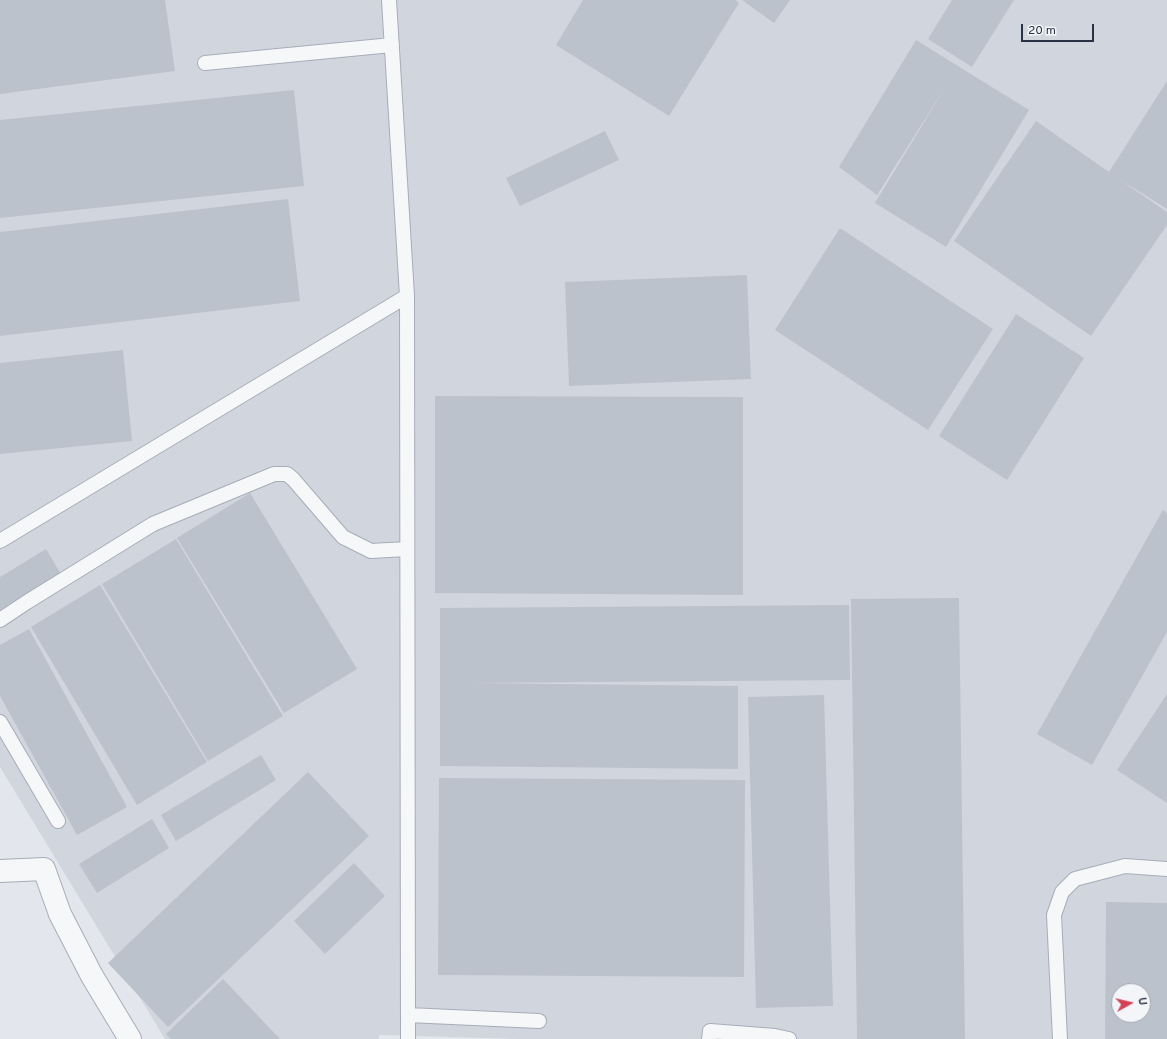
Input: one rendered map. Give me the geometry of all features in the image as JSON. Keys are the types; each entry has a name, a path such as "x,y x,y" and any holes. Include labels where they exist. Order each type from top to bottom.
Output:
{"street":[{"path":"0,871 44,869 60,914 92,976 130,1039"}],"lane":[{"path":"389,0 407,296 408,1039"},
{"path":"205,63 392,45"},
{"path":"0,541 407,296"},
{"path":"0,620 153,524 274,474 287,474 293,479 343,537 371,551 407,549"},
{"path":"0,722 58,821"},
{"path":"1060,1039 1054,915 1062,892 1075,879 1125,866 1167,869"},
{"path":"408,1015 538,1021"},
{"path":"709,1039 710,1031 775,1036 789,1039"}],"shaded area":[{"path":"0,0 1167,0 1167,1039 519,1039 379,1035 379,1039 165,1039 0,767"}],"building":[{"path":"0,0 165,0 175,71 0,94"},
{"path":"583,0 735,0 739,3 669,116 556,45"},
{"path":"742,0 790,0 774,23"},
{"path":"952,0 1014,0 972,67 928,39"},
{"path":"916,40 1029,110 946,247 875,203 946,86 877,195 839,167"},
{"path":"1167,81 1167,209 1119,179 1167,212 1167,225 1091,336 954,241 1036,121 1109,172"},
{"path":"294,90 304,186 0,218 0,120"},
{"path":"605,131 619,160 520,206 506,178"},
{"path":"288,199 300,301 0,336 0,232"},
{"path":"840,228 993,329 928,430 775,330"},
{"path":"747,275 751,379 569,386 565,282"},
{"path":"1016,314 1084,358 1007,480 939,436"},
{"path":"123,350 132,441 0,454 0,363"},
{"path":"435,396 743,397 743,595 435,593"},
{"path":"250,493 357,669 284,713 177,538"},
{"path":"1163,510 1167,513 1167,632 1092,765 1037,734"},
{"path":"176,539 283,716 208,761 102,584"},
{"path":"46,549 62,576 0,613 0,577"},
{"path":"100,585 207,762 137,805 31,627"},
{"path":"959,598 965,1039 857,1039 851,599"},
{"path":"849,605 850,680 471,683 738,686 738,769 440,766 440,608"},
{"path":"29,629 127,807 77,835 0,696 0,645"},
{"path":"1167,694 1167,803 1117,770"},
{"path":"824,695 833,1006 756,1008 748,697"},
{"path":"261,755 276,780 176,841 161,815"},
{"path":"308,772 369,836 168,1027 108,963"},
{"path":"439,778 745,780 744,977 438,975"},
{"path":"152,819 169,848 97,893 79,864"},
{"path":"354,863 385,896 325,954 294,921"},
{"path":"1106,902 1167,903 1167,1039 1105,1039"},
{"path":"223,979 280,1039 171,1039 166,1034"}]}
